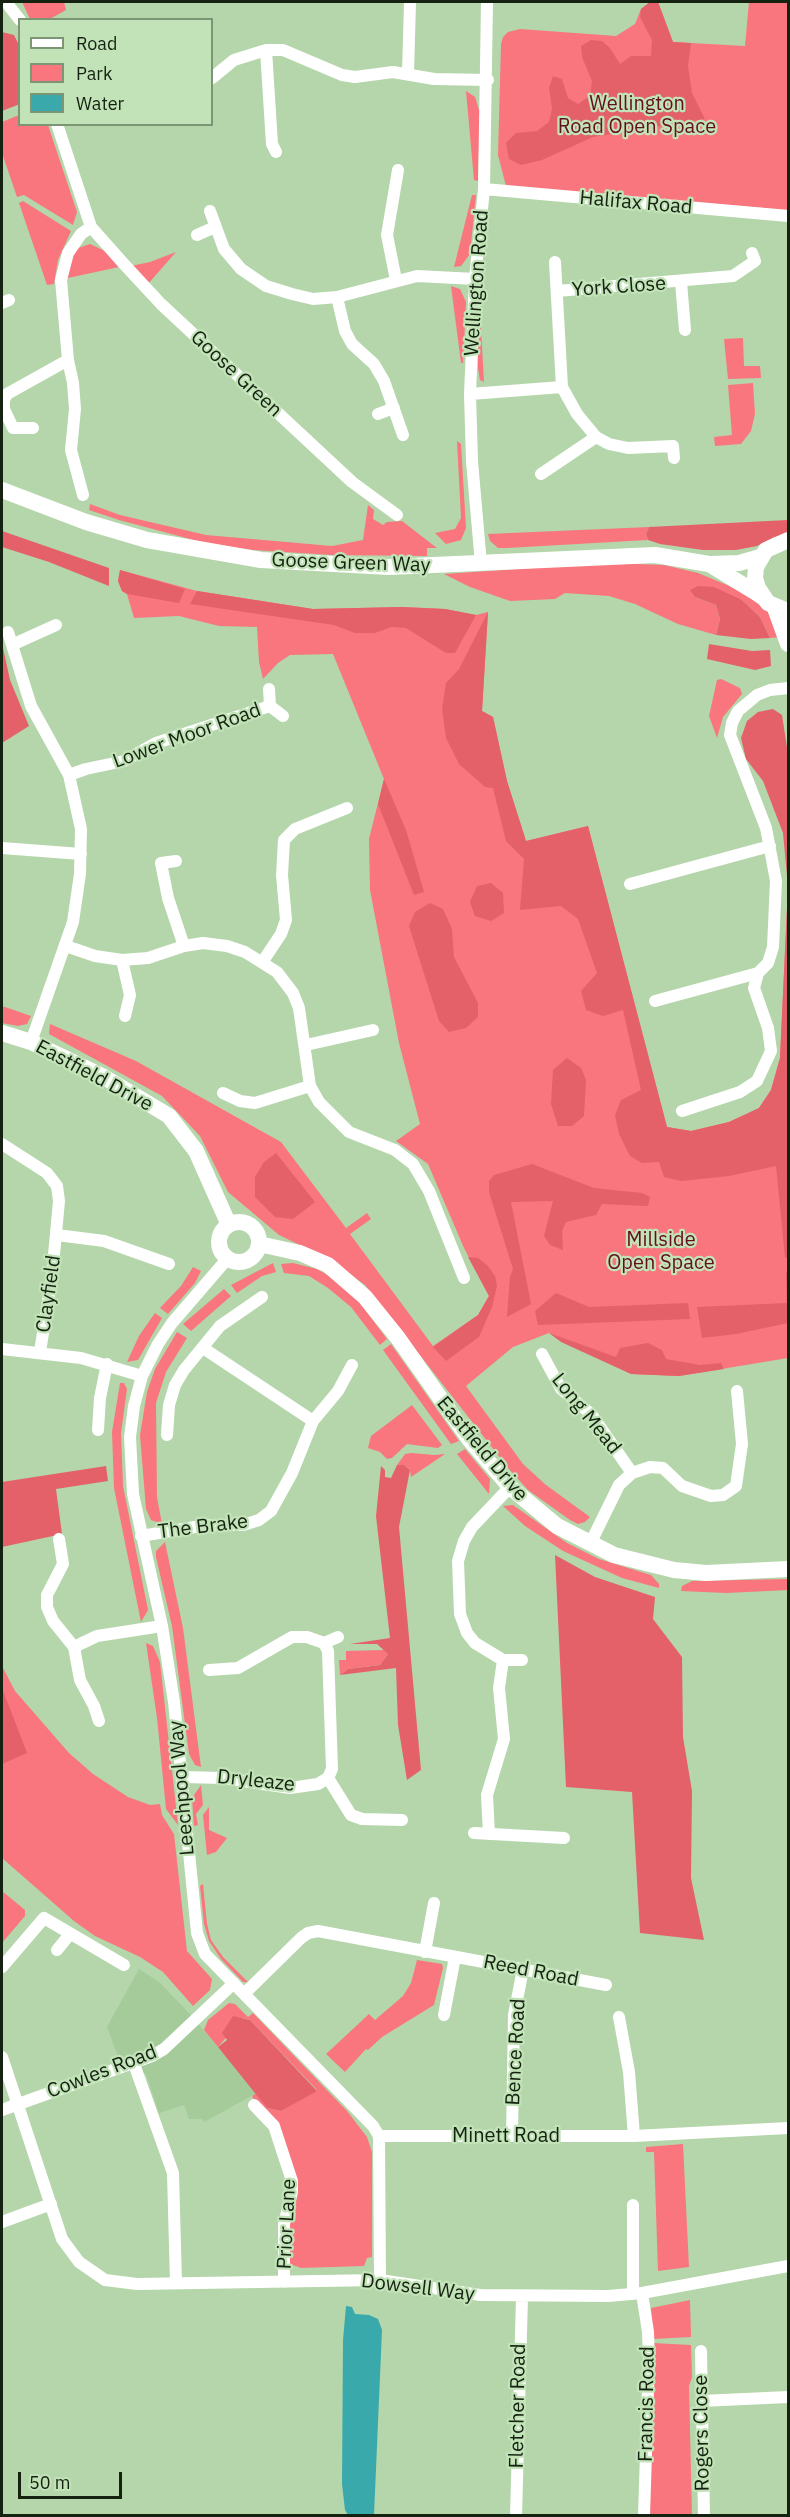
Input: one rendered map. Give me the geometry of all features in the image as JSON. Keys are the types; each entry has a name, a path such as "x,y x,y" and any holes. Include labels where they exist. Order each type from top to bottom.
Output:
{"street":[{"path":"408,73 410,2"},
{"name":"Wellington Road","path":"481,564 472,461 470,394 476,279 484,189 488,80 487,2"},
{"path":"7,7 18,18"},
{"path":"266,50 273,144 276,152"},
{"path":"213,77 234,60 266,50 284,50 342,75 408,73 434,79 488,80"},
{"name":"Goose Green","path":"58,126 92,227 161,304 352,482 390,514"},
{"path":"396,280 387,235 398,170"},
{"name":"Halifax Road","path":"484,189 789,216"},
{"path":"210,211 224,249 241,269 266,286 313,298 337,297 417,276 476,279"},
{"path":"83,495 71,450 75,409 61,290 63,265 81,234 92,227"},
{"path":"197,235 215,227"},
{"name":"York Close","path":"557,291 733,276 755,261 752,253"},
{"name":"York Close","path":"555,262 562,387 577,414 596,437"},
{"name":"York Close","path":"681,282 685,330"},
{"path":"337,297 345,331 352,344 374,364 394,408 403,435"},
{"path":"33,428 13,428 4,409 7,394 68,360"},
{"path":"470,394 562,387"},
{"path":"378,414 394,408"},
{"path":"541,474 596,437 609,444 628,448 673,446 674,458"},
{"name":"Goose Green Way","path":"2,490 86,522 147,540 222,555 355,567 481,564 636,555 670,556 709,564 739,563 760,557"},
{"path":"789,540 774,544 760,557 755,578 775,605 789,644"},
{"name":"Goose Green Way","path":"709,564 775,605"},
{"path":"14,644 56,625"},
{"path":"8,632 14,644 18,666 31,706 69,775 81,829 77,902 66,946 31,1042"},
{"path":"655,1001 758,973 768,963 773,947 776,881 770,846 756,799 730,735 732,723 738,711 757,695 770,690 789,688"},
{"name":"Lower Moor Road","path":"269,689 270,706 283,716"},
{"name":"Lower Moor Road","path":"69,775 124,760 156,743 270,706"},
{"path":"262,961 285,927 286,906 282,861 284,840 295,829 347,808"},
{"path":"630,884 770,846"},
{"path":"2,848 81,854"},
{"path":"176,861 160,863 168,898 184,946"},
{"path":"66,946 95,956 122,960 148,958 184,946 203,943 227,946 262,961 277,972 293,993 299,1008 310,1086 319,1102 349,1132 395,1150 413,1164 429,1191 464,1278"},
{"path":"122,960 130,995 125,1016"},
{"path":"682,1111 740,1092 757,1081 765,1068 771,1051 768,1028 754,988 758,973"},
{"path":"306,1045 373,1030"},
{"name":"Eastfield Drive","path":"2,1033 31,1042 104,1077 169,1116 196,1150 229,1225"},
{"path":"223,1093 240,1101 255,1103 310,1086"},
{"name":"Clayfield","path":"2,1144 47,1173 57,1186 59,1201 57,1235 40,1352"},
{"path":"236,1222 250,1225 256,1230 259,1244 257,1251 247,1260 241,1262 223,1254 219,1241 220,1235 229,1225 236,1222"},
{"name":"Clayfield","path":"57,1235 104,1241 169,1263"},
{"name":"Eastfield Drive","path":"259,1244 300,1253 328,1265 364,1297 398,1338 469,1439 510,1487 556,1526 590,1544 632,1561 674,1570 737,1573 789,1569"},
{"name":"Leechpool Way","path":"228,1258 172,1323 142,1376 134,1406 130,1447 133,1494 162,1626 182,1777 197,1933 205,1954 373,2126 379,2136"},
{"path":"167,1435 169,1405 176,1385 220,1326 262,1297"},
{"path":"203,1348 313,1421"},
{"name":"Clayfield","path":"2,1349 40,1352 107,1364 142,1376"},
{"name":"Long Mead","path":"542,1354 561,1389 591,1414 632,1473"},
{"path":"98,1430 100,1398 107,1364"},
{"name":"The Brake","path":"141,1536 207,1525 243,1526 260,1520 272,1511 313,1421 338,1391 352,1365"},
{"name":"Long Mead","path":"590,1544 619,1485 632,1473 650,1467 663,1468 682,1486 696,1493 711,1496 729,1492 736,1486 742,1444 737,1391"},
{"path":"510,1487 472,1527 458,1561 459,1605 463,1624 475,1643 502,1660 522,1660"},
{"path":"59,1539 63,1564 47,1595 46,1607 53,1621 74,1647 80,1680 99,1721"},
{"path":"74,1647 97,1636 162,1626"},
{"path":"209,1670 238,1668 292,1637 307,1637 324,1643 338,1637"},
{"path":"324,1643 328,1652 332,1769 328,1778 351,1815 362,1819 402,1820"},
{"path":"489,1834 487,1795 504,1739 499,1688 502,1660"},
{"name":"Dryleaze","path":"182,1777 223,1778 290,1788 318,1784 328,1778"},
{"path":"474,1833 564,1838"},
{"path":"425,1952 434,1903"},
{"path":"2,1967 44,1918 52,1920 70,1934 124,1965"},
{"name":"Reed Road","path":"245,1993 308,1933 318,1931 606,1985"},
{"path":"57,1950 70,1934"},
{"name":"Reed Road","path":"444,2015 455,1957"},
{"name":"Bence Road","path":"512,2136 514,2015 523,1969"},
{"name":"Cowles Road","path":"2,2110 134,2064 164,2049 234,1983"},
{"path":"619,2017 629,2072 634,2136"},
{"name":"Dowsell Way","path":"2,2057 63,2239 90,2272 113,2282 380,2280 480,2295 522,2297 638,2294 789,2266"},
{"path":"134,2064 173,2173 176,2283"},
{"name":"Prior Lane","path":"254,2105 274,2126 292,2181 292,2192 284,2224 284,2282"},
{"name":"Minett Road","path":"379,2136 634,2136 789,2128"},
{"path":"379,2136 380,2280"},
{"path":"2,2222 51,2204"},
{"name":"Francis Road","path":"633,2205 638,2294 648,2332 649,2359 644,2516"},
{"name":"Fletcher Road","path":"516,2516 522,2297"},
{"name":"Rogers Close","path":"701,2351 704,2516"},
{"path":"701,2401 789,2397"}],"shaded area":[{"path":"139,1969 159,1982 189,2013 257,2093 204,2122 202,2119 189,2119 184,2105 159,2113 146,2074 119,2059 107,2027"}],"green space":[{"path":"22,2 64,2 66,10 52,18 30,18"},
{"name":"Wellington Road Open Space","path":"650,2 658,2 673,42 745,46 749,2 788,2 788,210 506,186 498,155 503,37 508,32 520,29 616,36 635,24 641,9"},
{"path":"650,2 658,2 673,42 691,43 688,66 692,93 705,119 593,137 542,160 521,165 509,159 506,143 516,133 537,131 549,122 552,109 549,88 553,76 562,79 568,98 578,104 590,96 592,81 582,57 581,46 591,40 602,41 610,48 620,64 631,56 651,56 652,40 640,17 641,9"},
{"path":"2,32 14,35 18,43 18,105 2,111"},
{"path":"466,91 475,97 480,113 478,181 474,180"},
{"path":"18,115 18,126 48,126 77,212 73,225 24,195 17,197 2,153 2,122"},
{"path":"472,195 476,195 470,254 461,266 454,267"},
{"path":"23,201 71,231 58,260 54,284 47,285 19,203"},
{"path":"90,244 105,251 119,267 68,278 68,267 75,249"},
{"path":"176,252 148,284 131,266 150,262"},
{"path":"451,286 460,289 466,302 463,363 461,363"},
{"path":"478,311 480,311 484,382 480,380 478,368"},
{"path":"743,338 744,366 760,366 761,378 728,379 724,339"},
{"path":"753,383 755,414 751,431 741,444 715,446 714,437 732,435 728,385"},
{"path":"457,441 461,444 466,528 461,540 446,544 435,533 455,529 461,518"},
{"path":"90,504 120,515 206,535 332,546 363,540 368,505 374,510 373,519 383,525 387,522 402,521 437,548 427,548 427,556 331,555 253,550 205,543 119,520 89,510"},
{"path":"788,520 788,535 774,537 757,546 736,550 703,550 660,544 648,540 646,534 649,527"},
{"path":"649,527 646,534 648,540 507,548 498,548 490,541 488,534"},
{"path":"2,531 109,568 109,586 49,562 2,547"},
{"path":"609,563 664,565 698,573 727,585 744,593 768,612 780,637 770,638 760,617 742,600 695,597 716,605 720,619 716,635 678,624 635,604 609,596 565,593 555,599 510,601 470,587 444,574"},
{"name":"Millside Open Space","path":"120,570 197,591 313,609 402,607 445,609 476,615 488,612 482,711 493,717 507,781 526,841 588,826 667,1127 691,1131 729,1122 759,1108 771,1090 780,1058 788,887 788,1358 679,1376 631,1374 549,1333 513,1347 466,1386 523,1464 546,1485 590,1517 585,1522 578,1524 570,1520 528,1490 509,1469 365,1285 331,1260 279,1235 228,1192 200,1136 162,1096 49,1034 50,1024 136,1061 281,1142 346,1228 367,1213 371,1219 350,1234 433,1346 478,1315 489,1296 464,1248 428,1164 396,1141 420,1124 399,1043 370,890 369,839 384,779 333,654 290,655 278,663 263,679 259,662 257,627 219,626 179,616 134,618 127,594 122,591 118,581"},
{"path":"120,570 185,589 179,603 127,594 122,591 118,581"},
{"path":"698,586 714,587 742,600 760,617 770,638 751,639 716,635 720,619 716,605 695,597 690,590"},
{"path":"197,591 313,609 402,607 445,609 476,615 455,653 446,653 406,628 391,627 375,633 355,633 334,625 190,604"},
{"path":"488,612 482,711 493,717 507,781 526,841 588,826 667,1127 691,1131 729,1122 759,1108 771,1090 780,1058 788,887 788,1257 785,1258 776,1166 729,1176 681,1181 664,1177 659,1162 642,1163 630,1156 619,1134 615,1115 621,1100 641,1090 623,1010 603,1016 586,1010 581,991 597,973 578,919 561,906 520,910 524,859 506,841 493,788 485,787 459,764 446,738 442,709 446,683 459,669"},
{"path":"2,643 10,680 29,726 2,743"},
{"path":"709,644 752,651 770,650 771,666 755,670 707,659"},
{"path":"721,679 740,688 742,694 723,717 717,738 709,716 717,680"},
{"path":"773,709 782,715 788,754 788,887 783,833 763,781 746,759 741,738 747,721 758,712"},
{"path":"384,779 406,830 424,892 414,895 378,804"},
{"path":"491,883 503,893 504,913 491,921 475,916 470,902 477,886"},
{"path":"430,903 443,909 452,929 454,957 478,1003 478,1017 466,1028 449,1032 439,1021 409,926 415,912"},
{"path":"2,1006 31,1016 27,1024 18,1026 2,1023"},
{"path":"567,1058 581,1068 586,1080 584,1116 572,1126 558,1126 551,1104 553,1070"},
{"path":"276,1153 315,1202 293,1219 275,1217 255,1197 255,1177 264,1162"},
{"path":"532,1164 594,1188 642,1193 650,1197 648,1206 602,1204 596,1215 566,1222 562,1231 563,1250 550,1245 544,1236 553,1201 511,1202 531,1304 507,1317 510,1277 513,1269 489,1192 489,1181 494,1175"},
{"path":"468,1257 478,1258 488,1266 495,1276 497,1286 492,1307 479,1337 446,1361 433,1347 478,1315 489,1296"},
{"path":"273,1263 276,1272 262,1276 237,1293 231,1285"},
{"path":"293,1263 317,1269 329,1276 359,1302 387,1339 380,1345 351,1307 328,1288 309,1276 284,1273 281,1264"},
{"path":"193,1267 201,1271 195,1283 168,1314 160,1308 181,1286"},
{"path":"786,1272 788,1272 788,1323 736,1334 702,1338 697,1307 787,1303"},
{"path":"224,1289 231,1296 191,1331 183,1324"},
{"path":"556,1293 589,1307 688,1303 690,1319 538,1325 535,1311"},
{"path":"155,1313 162,1318 138,1360 127,1362 139,1336"},
{"path":"177,1332 187,1338 166,1372 156,1403 157,1497 162,1524 151,1520 146,1509 140,1435 147,1392 155,1369"},
{"path":"549,1333 616,1357 620,1348 648,1343 662,1350 666,1359 700,1365 721,1363 724,1369 679,1376 631,1374 561,1342"},
{"path":"391,1344 459,1441 451,1444 383,1350"},
{"path":"120,1383 124,1383 127,1389 121,1433 123,1486 148,1610 141,1622 114,1488 112,1432"},
{"path":"412,1405 442,1445 438,1448 407,1444 392,1458 387,1459 380,1452 368,1448 371,1436"},
{"path":"465,1449 490,1479 489,1494 457,1454"},
{"path":"405,1454 445,1454 411,1477 410,1470 404,1465 397,1465"},
{"path":"397,1465 404,1465 410,1470 399,1527 421,1770 407,1780 398,1725 396,1668 340,1675 348,1669 380,1665 388,1654 377,1644 350,1644 390,1638 376,1516 381,1466 385,1470 385,1477 391,1478"},
{"path":"106,1466 108,1481 56,1489 62,1534 2,1547 2,1482"},
{"path":"513,1505 567,1543 599,1559 651,1575 659,1584 659,1588 622,1578 563,1551 525,1526 503,1506"},
{"path":"165,1542 183,1628 201,1767 195,1765 189,1754 172,1626 156,1557 156,1551"},
{"path":"555,1555 595,1577 655,1597 653,1619 682,1657 683,1737 692,1791 691,1878 704,1940 640,1933 632,1792 566,1787"},
{"path":"788,1579 788,1590 726,1593 681,1591 682,1586 692,1581"},
{"path":"146,1643 153,1646 160,1662 178,1825 166,1809 157,1718"},
{"path":"384,1650 388,1654 380,1665 348,1669 340,1675 339,1660 346,1660 346,1651"},
{"path":"2,1666 15,1691 69,1753 93,1774 128,1797 150,1805 160,1804 162,1815 174,1834 187,1951 212,1979 210,1990 193,2006 163,1972 140,1957 95,1936 74,1921 2,1858"},
{"path":"2,1688 27,1753 2,1764"},
{"path":"201,1785 203,1805 196,1814 198,1825 194,1826 192,1798"},
{"path":"209,1807 209,1830 227,1838 216,1852 207,1855 203,1815"},
{"path":"203,1884 211,1940 223,1957 248,1982 243,1982 221,1959 209,1941 204,1924 200,1886"},
{"path":"2,1891 25,1910 25,1916 2,1943"},
{"path":"417,1960 442,1964 434,2005 382,2037 368,2050 366,2049 345,2072 326,2054 369,2014 375,2020 403,1996 411,1983"},
{"path":"229,2003 235,2004 248,2017 253,2013 347,2111 367,2137 372,2152 372,2257 367,2258 364,2266 301,2268 290,2264 290,2215 297,2186 252,2096 257,2093 267,2108 281,2111 317,2090 250,2020 243,2018 218,2047 204,2030 208,2020"},
{"path":"233,2016 250,2020 317,2091 281,2111 267,2108 218,2047 227,2040 222,2033"},
{"path":"683,2144 689,2267 658,2271 654,2152 646,2152 646,2147"},
{"path":"690,2300 691,2337 653,2339 651,2308"},
{"path":"653,2343 691,2345 692,2377 689,2386 692,2515 647,2516"}],"water":[{"path":"346,2306 352,2307 355,2314 369,2315 378,2319 382,2330 374,2515 348,2515 345,2510 342,2484 343,2340"}]}
